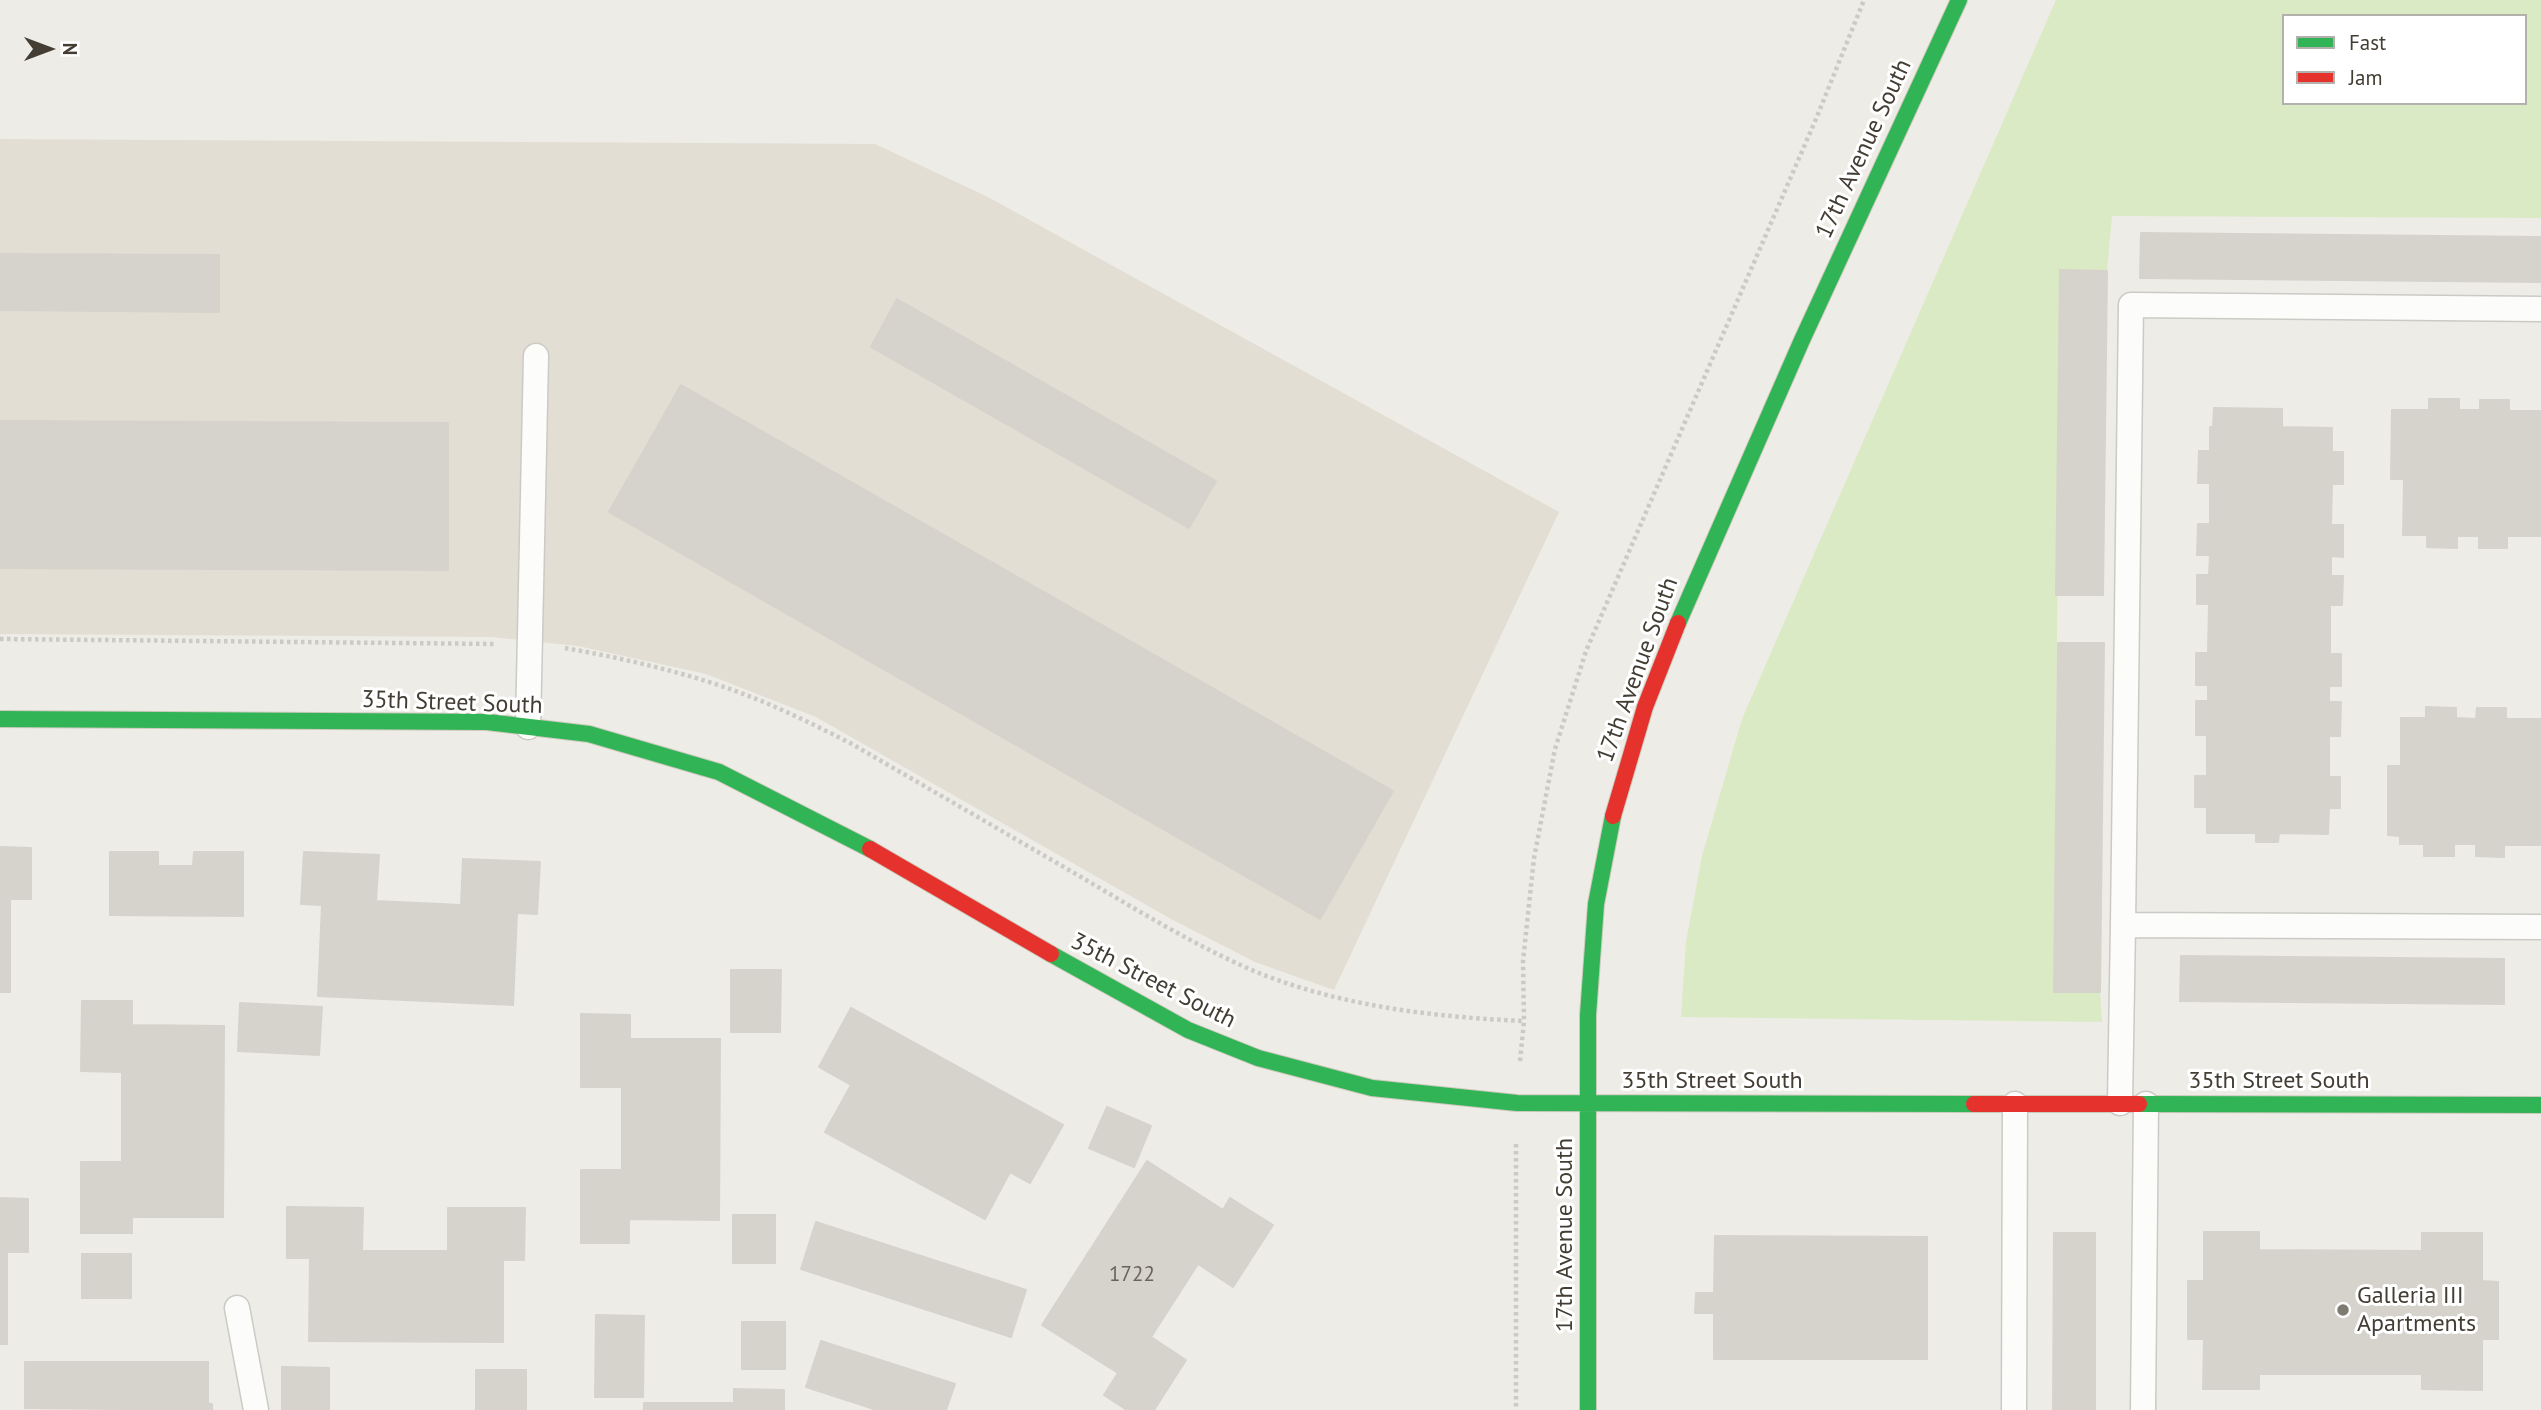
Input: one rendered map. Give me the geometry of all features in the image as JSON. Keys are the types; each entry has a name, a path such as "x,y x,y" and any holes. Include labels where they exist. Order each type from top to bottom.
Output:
{"street":[{"name":"17th Avenue South","path":"1588,1410 1587,1104 1590,976 1602,868 1619,790 1642,716 1679,615 1866,197 1959,0"},
{"name":"35th Street South","path":"0,719 486,722 589,734 719,772 847,835 1110,988 1188,1030 1258,1058 1372,1088 1517,1103 2541,1105"}],"lane":[{"path":"2120,1103 2131,305 2541,309"},
{"path":"528,727 536,356"},
{"path":"2123,925 2541,927"},
{"path":"2014,1410 2015,1104"},
{"path":"2143,1410 2146,1104"},
{"path":"237,1308 256,1410"}],"path":[{"path":"1516,1410 1517,1103 1524,1021 1523,961 1534,858 1555,749 1586,651 1816,119 1864,0"}],"shaded area":[{"path":"0,139 875,144 988,197 1559,512 1334,990 1255,962 1171,919 816,717 706,674 578,646 491,637 0,634"}],"green space":[{"path":"2056,0 2541,0 2541,218 2112,216 2107,271 2060,271 2054,991 2100,992 2102,1022 1681,1017 1686,942 1702,856 1742,719"}],"building":[{"path":"2141,233 2541,237 2541,282 2140,278"},
{"path":"0,254 219,255 219,312 0,310"},
{"path":"2060,270 2107,271 2103,595 2056,595"},
{"path":"897,299 1216,481 1189,528 871,347"},
{"path":"681,385 1393,791 1320,919 609,512"},
{"path":"2429,399 2459,399 2459,410 2480,410 2480,400 2509,400 2509,411 2541,411 2541,536 2507,536 2507,548 2479,548 2479,536 2457,536 2457,548 2427,547 2427,535 2403,535 2404,479 2391,479 2392,410 2429,410"},
{"path":"2214,408 2282,409 2282,427 2332,428 2332,452 2343,452 2343,484 2332,484 2331,525 2343,525 2343,557 2331,556 2331,576 2343,576 2342,605 2330,605 2330,654 2341,654 2341,686 2329,686 2329,702 2341,702 2340,736 2329,736 2329,777 2340,777 2340,808 2329,808 2328,834 2279,833 2278,842 2256,842 2256,833 2207,833 2207,807 2195,807 2195,776 2207,776 2207,735 2196,735 2196,701 2208,701 2208,685 2196,685 2196,653 2208,653 2209,604 2197,604 2197,575 2209,575 2210,555 2197,555 2198,524 2210,524 2210,483 2198,483 2199,451 2210,451 2210,427 2213,427"},
{"path":"0,421 448,423 448,570 0,568"},
{"path":"2058,643 2104,643 2100,992 2054,992"},
{"path":"2426,707 2456,708 2456,718 2476,719 2477,708 2506,708 2506,719 2541,719 2541,845 2504,845 2504,857 2476,856 2476,844 2454,844 2454,856 2424,856 2424,844 2400,844 2400,836 2388,835 2388,766 2401,766 2401,718 2426,718"},
{"path":"0,847 31,848 31,899 10,899 10,992 0,992"},
{"path":"110,852 158,852 158,866 193,866 194,852 243,852 243,916 110,915"},
{"path":"304,852 379,855 376,901 461,905 463,859 540,862 537,914 517,913 513,1005 318,996 322,905 301,904"},
{"path":"2181,956 2504,959 2504,1004 2180,1001"},
{"path":"731,970 781,970 780,1032 731,1032"},
{"path":"82,1001 132,1001 132,1025 224,1026 223,1217 132,1217 132,1233 81,1233 81,1162 122,1162 122,1072 81,1071"},
{"path":"240,1003 322,1007 319,1055 238,1051"},
{"path":"851,1008 1063,1125 1030,1183 1010,1172 985,1219 825,1132 851,1085 819,1067"},
{"path":"581,1014 630,1015 630,1039 720,1039 719,1220 629,1219 629,1243 581,1243 581,1170 622,1170 622,1087 581,1087"},
{"path":"1107,1107 1151,1126 1134,1167 1089,1148"},
{"path":"1147,1161 1223,1210 1230,1198 1273,1225 1233,1287 1198,1264 1151,1337 1186,1360 1154,1410 1127,1410 1104,1395 1118,1373 1042,1325"},
{"path":"0,1198 28,1199 28,1252 7,1252 7,1344 0,1344"},
{"path":"287,1207 363,1208 362,1251 448,1251 448,1208 525,1208 524,1260 503,1260 503,1342 309,1341 310,1258 287,1258"},
{"path":"733,1215 775,1215 775,1263 733,1263"},
{"path":"816,1222 1026,1290 1011,1337 801,1269"},
{"name":"Galleria III Apartments","path":"2204,1232 2259,1232 2259,1250 2422,1251 2422,1233 2482,1233 2482,1281 2498,1282 2498,1339 2482,1339 2482,1390 2422,1389 2422,1374 2259,1374 2259,1389 2203,1389 2204,1339 2188,1339 2188,1281 2204,1281"},
{"path":"2054,1233 2095,1233 2095,1410 2053,1410"},
{"path":"1715,1236 1927,1237 1927,1359 1714,1359 1714,1313 1695,1313 1696,1293 1714,1293"},
{"path":"82,1254 131,1254 131,1298 82,1298"},
{"path":"596,1315 644,1316 643,1397 595,1397"},
{"path":"742,1322 785,1322 785,1369 742,1369"},
{"path":"821,1341 955,1384 946,1410 877,1410 806,1387"},
{"path":"25,1362 208,1362 208,1404 212,1404 212,1410 25,1408"},
{"path":"282,1367 329,1368 329,1410 282,1410"},
{"path":"476,1370 526,1370 526,1410 476,1410"},
{"path":"734,1389 784,1390 784,1410 644,1410 644,1403 734,1403"}],"traffic: fast":[{"path":"1678,623 1802,340 1959,0"},
{"path":"0,719 487,722 589,734 719,772 870,849"},
{"path":"1588,1410 1588,1015 1596,904 1613,816"},
{"path":"1051,954 1188,1030 1258,1058 1372,1088 1517,1103 1974,1104"},
{"path":"2139,1104 2541,1105"}],"traffic: jam":[{"path":"1613,816 1645,707 1678,623"},
{"path":"870,849 1051,954"},
{"path":"1974,1104 2139,1104"}],"place":[{"name":"Galleria III Apartments","path":"2343,1310"}]}
